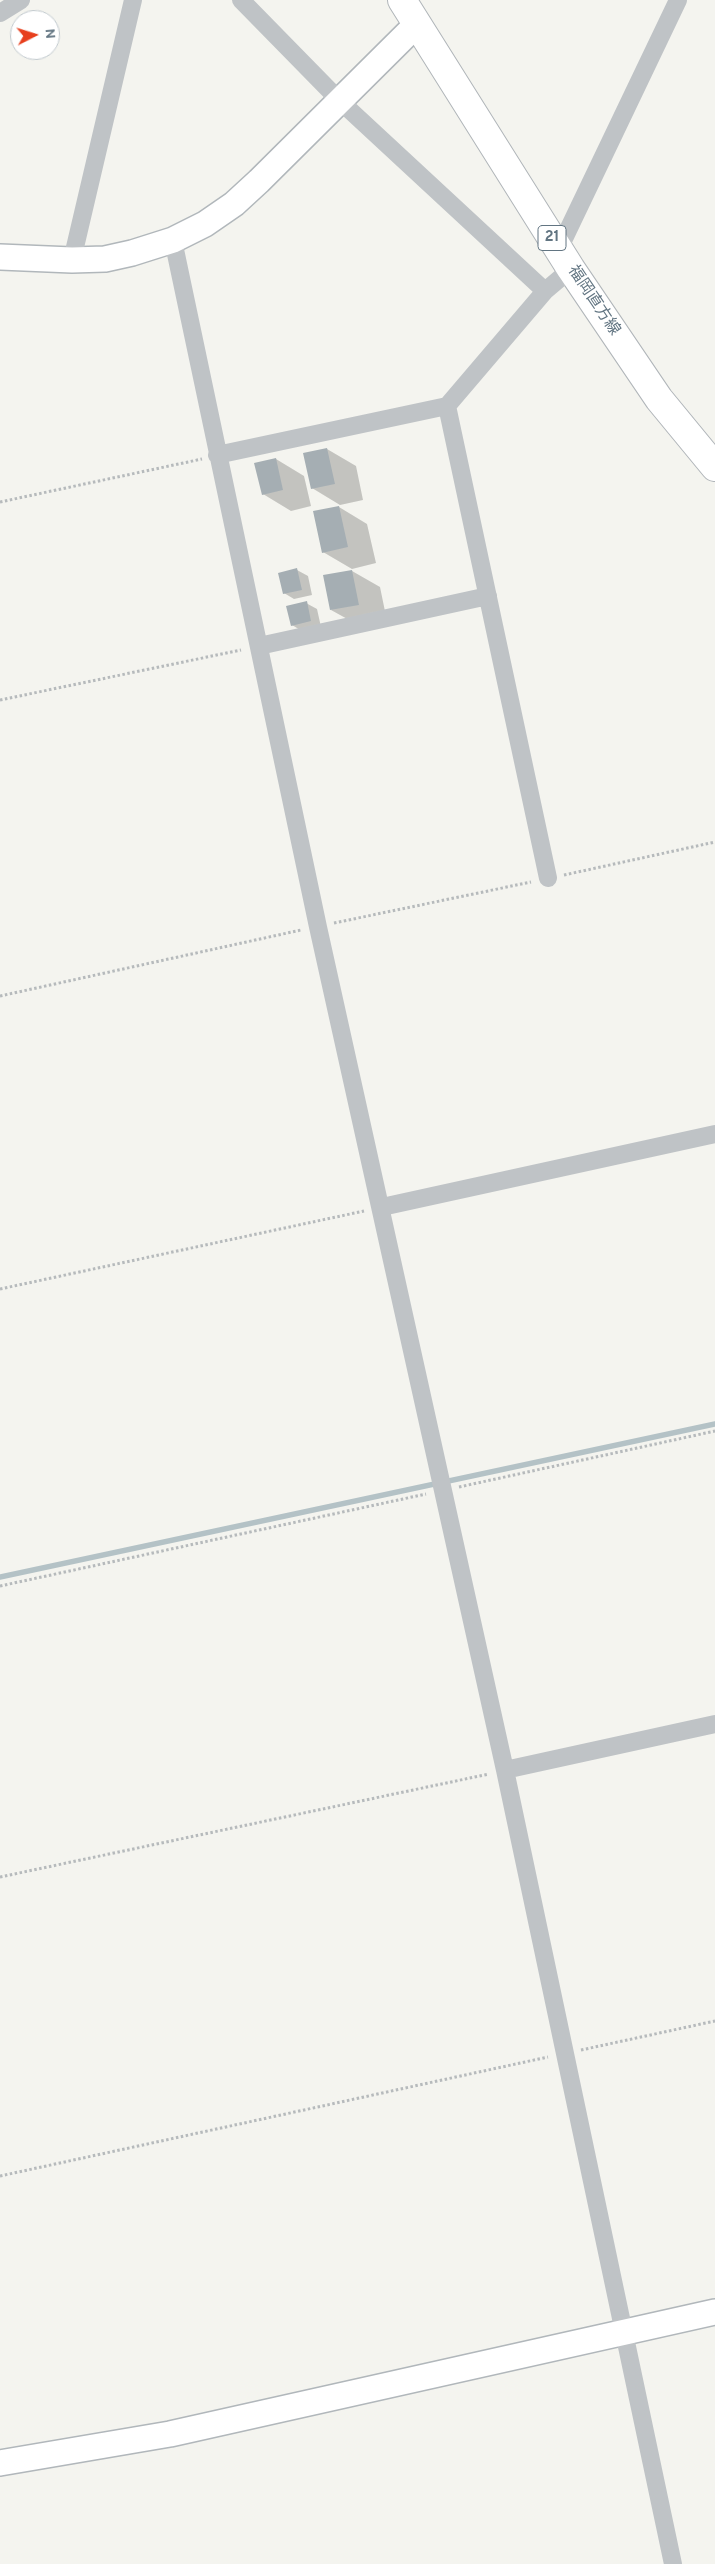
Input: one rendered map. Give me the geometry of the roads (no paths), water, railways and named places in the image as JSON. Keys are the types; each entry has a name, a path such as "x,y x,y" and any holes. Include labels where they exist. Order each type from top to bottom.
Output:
{"main road":[{"name":"福岡直方線","path":"402,0 565,259 659,399 715,466"}],"street":[{"path":"0,13 21,0"},
{"path":"72,260 133,0"},
{"path":"241,0 340,101 545,291"},
{"path":"217,455 448,406 545,291 565,259 678,0"},
{"path":"0,257 72,260 105,259 132,253 172,240 205,224 234,204 417,24"},
{"path":"172,240 318,926 505,1770 673,2564"},
{"path":"448,406 548,878"},
{"path":"259,646 488,596"},
{"path":"382,1208 715,1134"},
{"path":"505,1770 715,1724"},
{"path":"0,2463 170,2434 715,2312"}],"waterway":[{"path":"0,1577 715,1424"}]}
